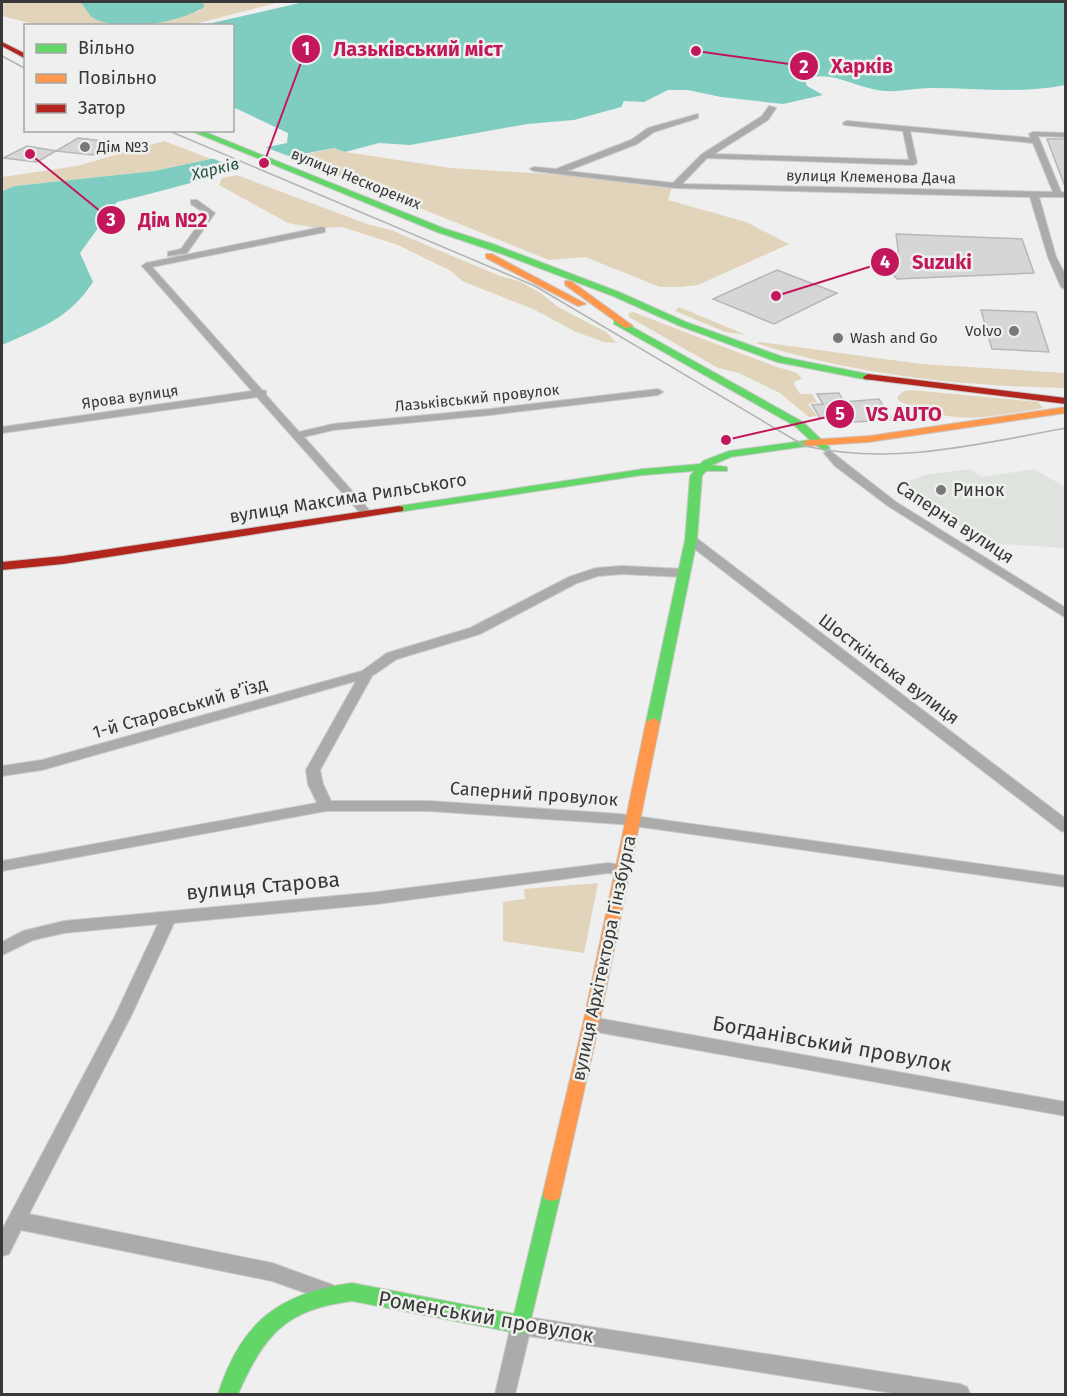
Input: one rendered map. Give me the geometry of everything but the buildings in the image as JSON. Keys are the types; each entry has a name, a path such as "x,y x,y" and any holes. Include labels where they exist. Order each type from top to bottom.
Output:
{"main road":[{"path":"2,44 24,56"},
{"name":"вулиця Нескорених","path":"197,132 484,248 624,323 799,424 825,447"},
{"path":"484,248 568,283 652,312"},
{"path":"484,248 533,260 652,312 736,345 782,360 860,377 1039,399 1065,400"},
{"name":"вулиця Нескорених","path":"568,283 624,323"},
{"path":"624,323 629,311 652,312"},
{"path":"942,388 1065,394"},
{"path":"1039,399 1048,406 1044,413"},
{"path":"825,447 1044,413 1065,417"},
{"path":"825,447 908,446 1065,417"},
{"name":"вулиця Максима Рильського","path":"701,467 729,454 782,445 825,447"},
{"name":"вулиця Максима Рильського","path":"2,567 63,560 620,475 701,467 723,469 825,447"},
{"path":"696,483 701,467"},
{"name":"вулиця Максима Рильського","path":"696,483 723,469"},
{"name":"вулиця Архітектора Гінзбурга","path":"521,1325 591,1024 691,540 696,483"},
{"path":"228,1395 246,1353 267,1325 301,1300 328,1292"},
{"name":"Роменський провулок","path":"328,1292 352,1292 521,1325"}],"street":[{"path":"675,186 705,156 765,118 772,108"},
{"path":"558,172 634,142 651,130 695,116"},
{"path":"847,123 1036,141"},
{"path":"705,156 913,163 906,128"},
{"path":"1062,195 1033,134 1065,135"},
{"name":"вулиця Клеменова Дача","path":"534,169 675,186 1062,195"},
{"path":"1034,195 1052,257 1065,287"},
{"path":"194,201 211,213 184,250 142,262 262,393 366,513"},
{"path":"146,266 322,231"},
{"path":"1052,257 1065,255"},
{"name":"Лазьківський провулок","path":"299,435 333,427 490,412 658,392"},
{"name":"Ярова вулиця","path":"2,430 262,393"},
{"name":"Саперна вулиця","path":"825,447 839,464 892,504 1065,614"},
{"name":"Шосткінська вулиця","path":"691,540 1065,826"},
{"path":"326,806 320,789 315,783 313,770 367,674 392,656 475,631 573,580 596,572 684,573"},
{"name":"1-й Старовський в’їзд","path":"2,771 42,765 367,674"},
{"name":"Саперний провулок","path":"2,866 326,806 429,806 633,821 1065,882"},
{"name":"вулиця Старова","path":"2,1248 124,1014 169,917 377,898 608,868 622,870"},
{"path":"2,949 29,935 64,927 169,917"},
{"name":"Богданівський провулок","path":"591,1024 1065,1109"},
{"name":"Роменський провулок","path":"16,1221 272,1272 328,1292"},
{"name":"Роменський провулок","path":"521,1325 960,1395"},
{"name":"вулиця Архітектора Гінзбурга","path":"505,1395 521,1325"}],"shaded area":[{"path":"2,2 80,2 127,24 34,24 2,16"},
{"path":"201,2 280,2 195,24 135,24 190,14 199,11 204,4"},
{"path":"164,141 211,159 154,171 15,186 2,191 2,177 77,166"},
{"path":"334,148 345,152 451,168 596,177 672,187 668,200 746,222 789,244 698,285 660,287 585,257 549,260 293,157"},
{"path":"237,175 370,225 391,230 500,276 519,281 539,292 558,307 606,332 617,343 604,342 576,332 533,309 462,281 451,271 398,245 342,227 316,228 288,223 219,185 222,178"},
{"path":"679,307 746,335 725,332 675,311"},
{"path":"633,312 797,373 802,379 795,381 794,384 800,394 812,394 817,402 808,404 817,416 809,417 780,393 739,373 718,368 629,317 629,313"},
{"path":"756,343 921,364 1065,373 1065,388 988,385 909,377 832,363"},
{"path":"904,391 1038,402 1043,408 987,417 954,417 919,409 899,401 897,397"},
{"path":"970,469 982,477 1034,469 1065,487 1065,548 989,543 904,491 908,481 925,475"},
{"path":"598,883 584,953 503,941 503,902 525,899 524,889"}],"water":[{"path":"80,2 201,2 204,4 204,7 194,13 151,24 113,24 91,16"},
{"path":"304,2 1065,2 1065,85 1016,90 931,88 885,91 825,76 804,79 807,86 823,95 783,104 721,97 688,90 668,90 644,102 624,101 621,107 574,120 527,124 410,145 379,143 345,152 334,148 279,160 117,202 80,253 93,282 84,295 53,321 2,345 2,191 15,186 154,171 287,143 288,133 234,107 234,24 207,24"}],"pier":[{"path":"262,146 294,158 242,170 209,157"}],"tram line":[{"path":"2,56 24,68"},
{"path":"172,132 535,286 805,446 838,452 903,453 968,446 1066,428"}],"traffic: fast":[{"path":"197,132 440,230 502,251"},
{"path":"490,246 616,294 683,324 781,360 868,377"},
{"path":"617,322 799,424 825,448"},
{"path":"653,722 691,540 696,476 707,463 729,454 808,443"},
{"path":"399,509 643,472 701,467 723,469"},
{"path":"228,1394 248,1351 273,1321 306,1301 327,1295 352,1292 521,1325 552,1193"}],"traffic: slow":[{"path":"489,256 581,304"},
{"path":"568,283 628,326"},
{"path":"808,443 869,439 1066,410"},
{"path":"552,1193 591,1024 653,722"}],"traffic: jam":[{"path":"2,44 24,56"},
{"path":"868,377 1066,401"},
{"path":"2,566 63,560 399,509"}],"place":[{"name":"Харків","path":"696,51"},
{"name":"Дім №3","path":"85,147"},
{"name":"Дім №2","path":"30,154"},
{"name":"Лазьківський міст","path":"264,163"},
{"name":"Suzuki","path":"776,296"},
{"name":"Volvo","path":"1014,331"},
{"name":"Wash and Go","path":"838,338"},
{"name":"VS AUTO","path":"726,440"},
{"name":"Ринок","path":"941,490"}]}
